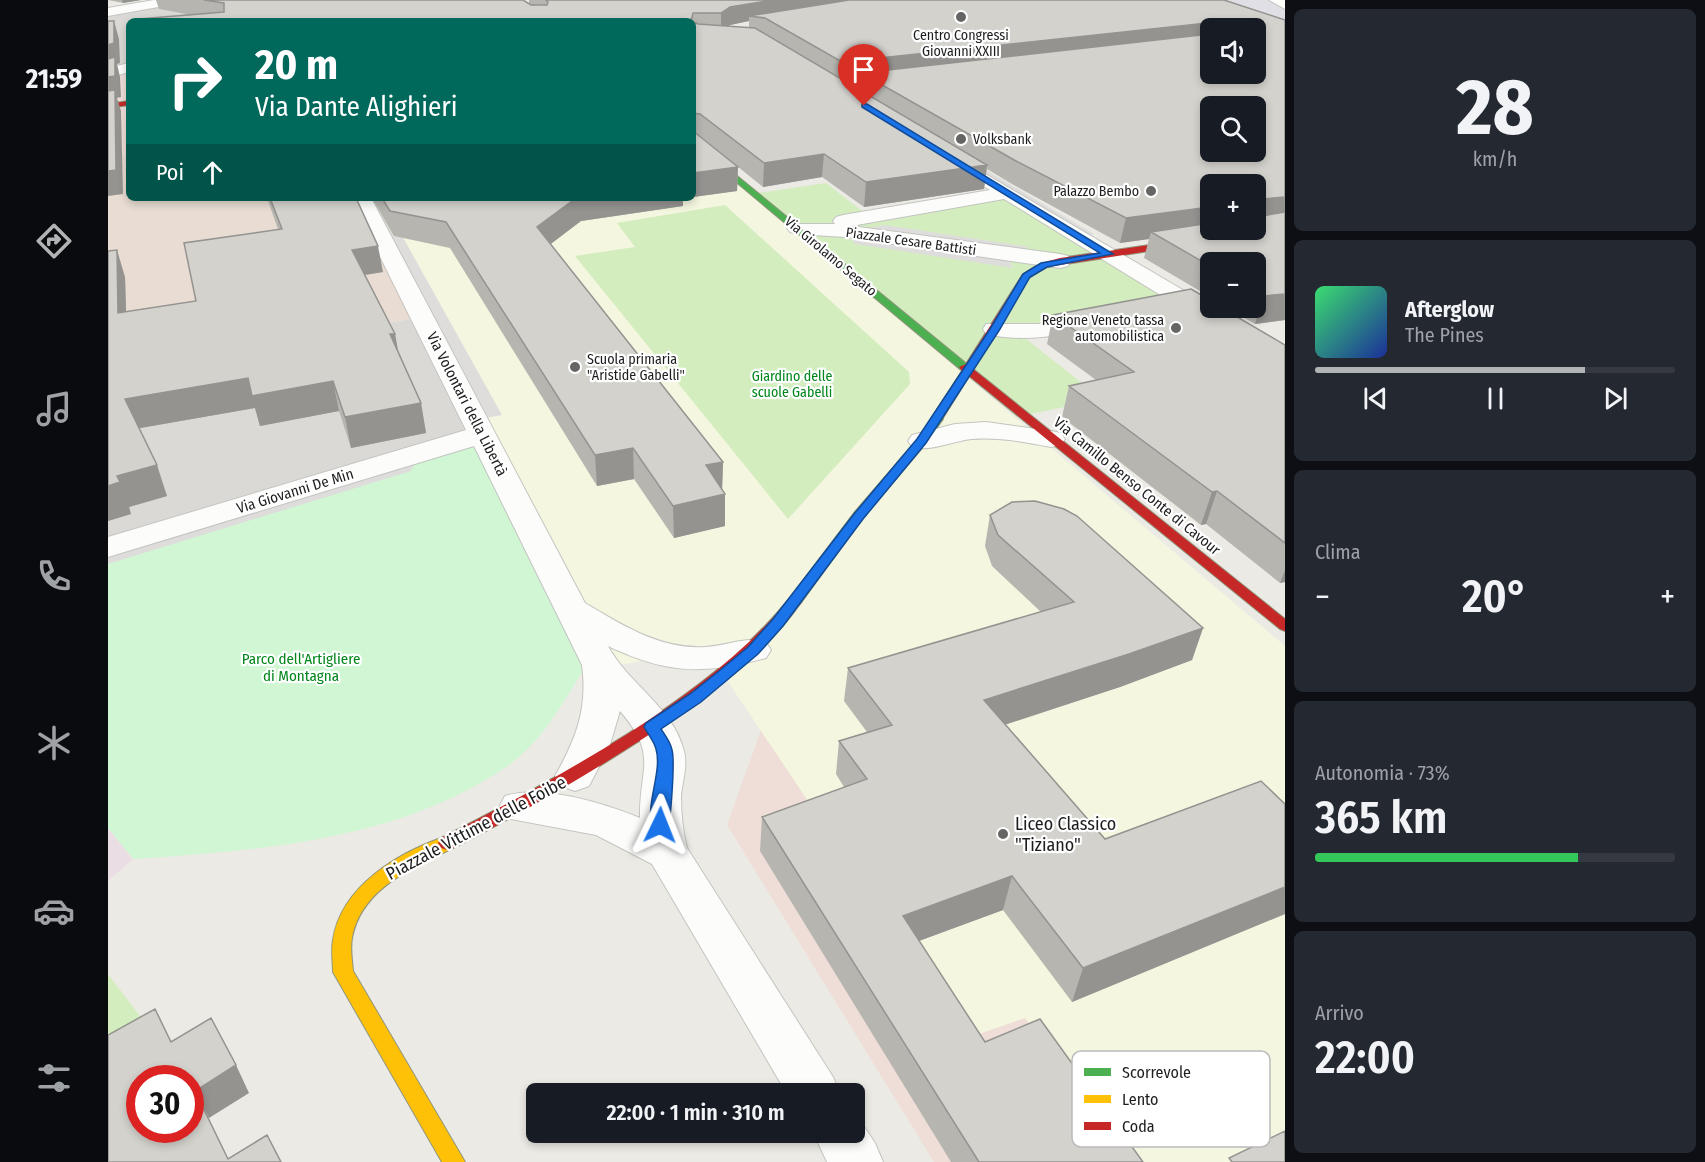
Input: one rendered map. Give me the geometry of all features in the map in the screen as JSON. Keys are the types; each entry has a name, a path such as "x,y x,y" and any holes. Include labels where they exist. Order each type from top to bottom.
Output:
{"street":[{"path":"108,12 129,15 175,0"},
{"path":"1275,0 1285,5"},
{"path":"108,73 126,68"},
{"path":"108,106 126,103"},
{"name":"Via Girolamo Segato","path":"696,144 969,370"},
{"path":"932,147 1285,361"},
{"name":"Piazzale Cesare Battisti","path":"797,228 1008,193"},
{"name":"Via Volontari della Libertà","path":"363,201 600,665 652,727 664,748 666,770 661,794 660,825 667,852"},
{"name":"Piazzale Cesare Battisti","path":"797,228 845,231 1060,261"},
{"name":"Piazzale Cesare Battisti","path":"753,650 778,623 858,516 921,441 969,370 1026,276 1044,265 1060,261 1203,240"},
{"path":"1150,310 1189,302"},
{"path":"995,329 1038,331 1118,317"},
{"name":"Via Camillo Benso Conte di Cavour","path":"969,370 1051,439 1285,626"},
{"path":"921,441 953,431 978,429 1027,433 1051,439"},
{"name":"Via Giovanni De Min","path":"108,547 483,434"},
{"path":"572,610 620,638 672,657 711,661 753,650"},
{"name":"Piazzale Vittime delle Foibe","path":"454,1162 343,972 342,941 350,913 383,875 519,807 574,776 695,698 753,650"},
{"name":"Via Volontari della Libertà","path":"574,776 592,744 601,718 605,691 600,665"},
{"path":"519,807 585,814 638,833 667,852 808,1083"},
{"path":"845,1143 856,1162"}],"shaded area":[{"path":"168,0 309,0 380,18 126,18 126,69 108,75 108,12"},
{"path":"1200,0 1285,0 1285,41 1266,32 1266,18 1236,18"},
{"path":"126,69 126,103 124,103 126,155 108,158 108,75"},
{"path":"915,128 1094,234 1080,237"},
{"path":"696,148 1285,646 1285,1162 1126,1162 1115,1147 1270,1147 1270,1051 1072,1051 1072,1085 1025,1018 967,1038 706,649 582,672 576,642 357,201 696,201"},
{"path":"126,155 126,201 358,201 416,318 108,373 108,158"},
{"path":"363,201 383,201 502,415 475,420"},
{"path":"885,225 1030,247 1004,254 1013,268 855,244 845,231"},
{"path":"416,318 475,434 108,547 108,373"},
{"path":"420,453 411,471 108,564 108,547"},
{"path":"761,730 967,1038 1025,1017 1072,1084 1072,1147 1116,1147 1126,1162 934,1162 727,825"},
{"path":"108,828 133,859 108,881"}],"green space":[{"path":"826,183 866,214 1001,193 1189,302 1025,338 1102,399 1017,417 751,194","holes":["846,230 1004,254 1013,267"]},
{"name":"Giardino delle scuole Gabelli","path":"725,205 909,372 910,384 788,519 575,256 635,247 617,223"},
{"name":"Parco dell'Artigliere di Montagna","path":"475,434 576,642 582,672 541,734 521,756 467,790 422,810 376,826 280,845 133,859 108,828 108,546"},
{"path":"108,974 140,1016 147,1021 108,1043"}],"building":[{"path":"204,0 523,0 531,5 547,5 546,0 773,0 730,7 721,13 693,13 692,18 151,18 224,12 224,3"},
{"path":"849,0 1224,0 1285,20 1285,197 1266,199 1266,174 1200,174 1200,208 1126,218 1016,161 861,73 1200,35 1200,84 1266,84 1266,18 1200,18 1200,24 842,62 765,18 749,16"},
{"path":"108,21 114,21 114,43 108,45"},
{"path":"696,23 755,28 987,165 866,182 824,154 764,163 700,114 696,113"},
{"path":"115,57 115,76 108,77 108,59"},
{"path":"115,90 116,170 108,171 108,91"},
{"path":"696,133 738,167 696,173"},
{"path":"271,201 357,201 378,246 352,250 395,334 390,334 421,403 345,417 333,381 252,396 248,378 125,399 157,465 117,476 120,482 108,486 108,251 117,250 118,313 196,301 184,243 282,229"},
{"name":"Scuola primaria \"Aristide Gabelli\"","path":"384,201 572,201 537,227 723,462 706,465 725,494 673,506 633,448 595,455 446,222 390,211"},
{"path":"1285,212 1285,294 1266,296 1266,252 1200,252 1200,260 1151,232 1200,225 1200,240 1266,240 1266,215"},
{"path":"1191,289 1200,294 1200,318 1239,318 1285,345 1285,543 1217,491 1212,492 1069,386 1134,372 1053,315"},
{"path":"1035,501 1064,509 1077,516 1203,628 984,700 1105,839 1261,781 1285,804 1285,887 1083,968 1012,876 903,916 985,1042 1040,1019 1072,1063 1072,1147 1132,1147 1143,1162 979,1162 762,817 867,779 839,741 892,725 848,668 1074,602 998,535 990,515 1012,502"},
{"path":"155,1009 171,1042 211,1018 236,1065 204,1085 204,1065 126,1065 126,1143 204,1143 204,1110 228,1159 267,1135 281,1162 108,1162 108,1035"},
{"path":"1285,1131 1285,1162 1232,1162 1229,1158 1252,1147 1270,1147 1270,1138"}],"traffic: fast":[{"path":"696,144 964,367"},
{"path":"795,601 858,516 922,441 937,419"}],"traffic: slow":[{"path":"447,843 397,869 368,890 356,904 348,920 342,947 343,972 454,1162"}],"traffic: jam":[{"path":"108,106 126,103"},
{"path":"937,419 1026,276 1044,265 1060,261 1191,242"},
{"path":"964,367 1285,626"},
{"path":"447,843 569,777 683,705 743,658 795,601"}],"place":[{"name":"Centro Congressi Giovanni XXIII","path":"961,17"},
{"name":"Volksbank","path":"961,139"},
{"name":"Palazzo Bembo","path":"1151,191"},
{"name":"Regione Veneto tassa automobilistica","path":"1176,328"},
{"name":"Scuola primaria \"Aristide Gabelli\"","path":"575,367"},
{"name":"Liceo Classico \"Tiziano\"","path":"1003,834"}],"route":[{"path":"660,825 661,794 666,770 664,748 652,727 695,698 753,650 778,623 858,516 921,441 995,329 1026,276 1044,265 1108,254 864,106"}]}
